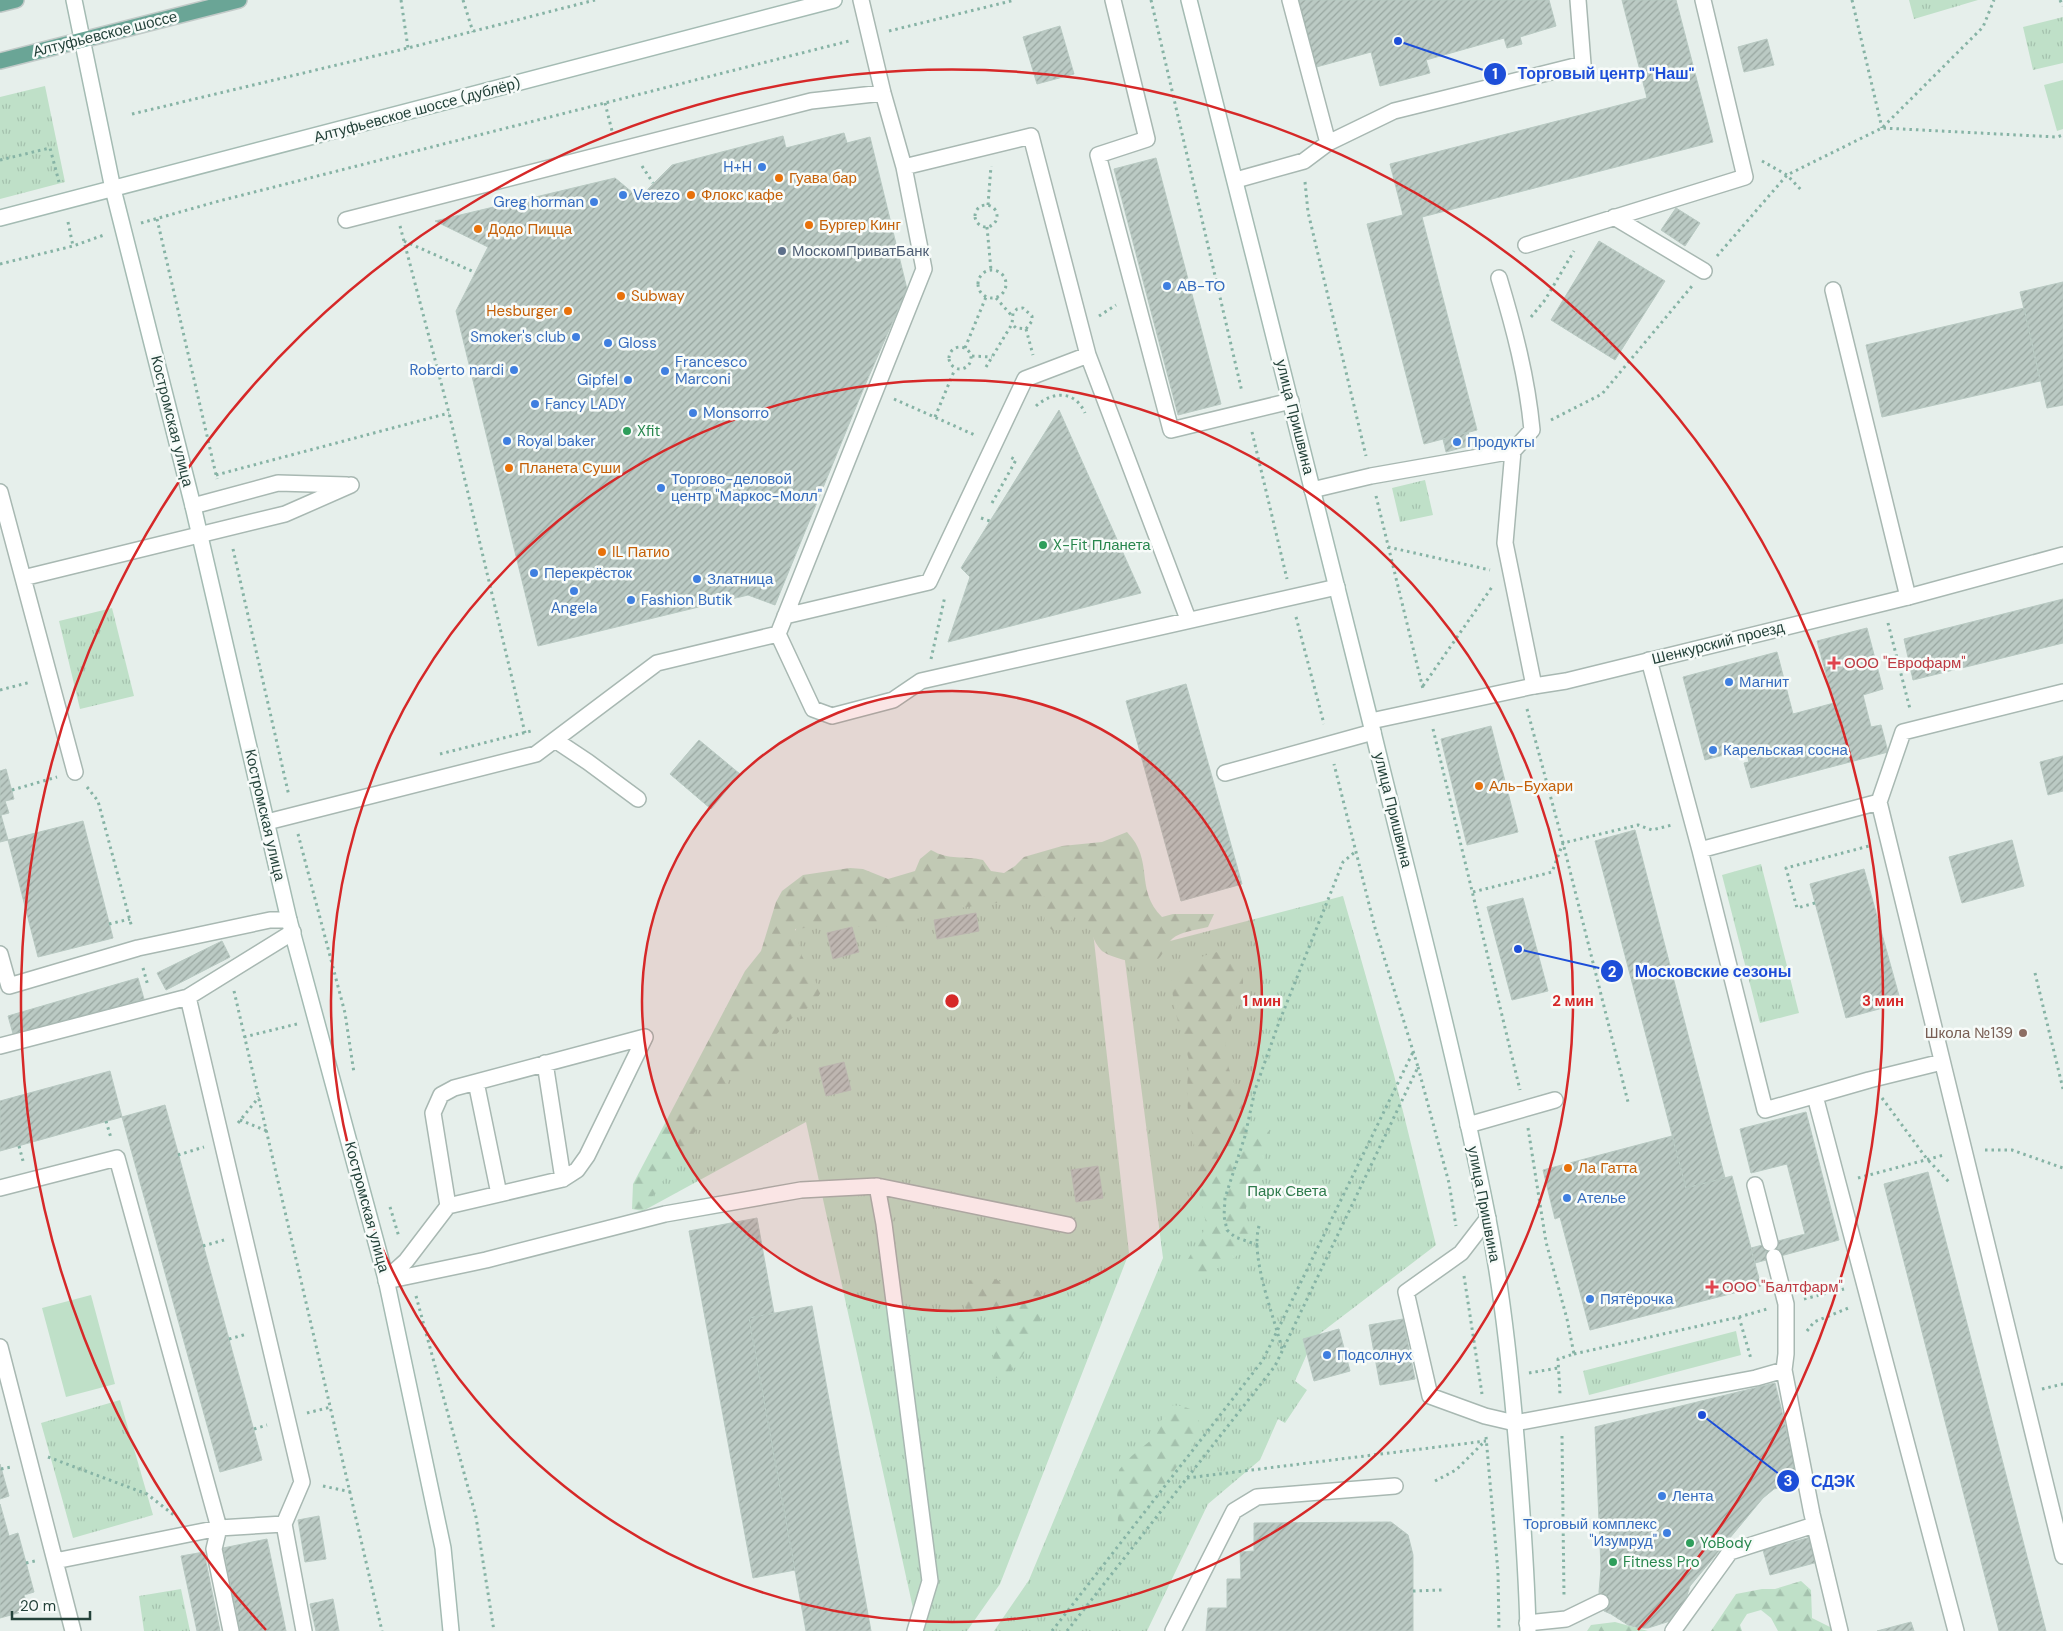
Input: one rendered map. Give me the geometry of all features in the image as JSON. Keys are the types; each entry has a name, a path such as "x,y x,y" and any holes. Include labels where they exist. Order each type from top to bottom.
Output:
{"main road":[{"path":"0,4 16,0"},
{"name":"Алтуфьевское шоссе","path":"0,61 239,0"}],"street":[{"name":"Костромская улица","path":"74,0 113,189 200,534 291,926 386,1280 443,1548 451,1631"},
{"name":"Алтуфьевское шоссе (дублёр)","path":"0,218 834,0"},
{"path":"861,0 883,93 904,167 924,268 778,634 813,709 832,716 892,700 921,681 1188,619 1337,587"},
{"path":"1113,0 1147,139 1098,155 1171,430 1291,401"},
{"name":"улица Пришвина","path":"1190,0 1372,726 1468,1125 1488,1218 1504,1316 1515,1423 1528,1627"},
{"path":"1290,0 1328,143"},
{"path":"1236,180 1304,161 1328,143 1394,111 1583,64 1578,0"},
{"path":"1526,245 1745,177 1703,0"},
{"path":"346,220 811,101 883,93"},
{"path":"904,167 1031,136 1088,355 1188,619"},
{"path":"1614,217 1704,272"},
{"path":"1499,278 1514,328 1529,393 1532,430 1513,451 1505,543 1506,567 1534,686"},
{"path":"1833,290 1908,597"},
{"path":"785,616 929,582 1025,379 1088,355"},
{"path":"1312,490 1371,476 1513,451"},
{"path":"23,578 285,514 351,485 278,483 193,506"},
{"path":"0,492 75,772"},
{"name":"Шенкурский проезд","path":"1225,773 1329,744 1372,726 1428,708 1566,681 1908,597 2063,555"},
{"path":"267,822 536,754 657,663 778,634"},
{"path":"1649,660 1700,850 1765,1110 1869,1080 1942,1062"},
{"path":"2062,1546 1879,802 1903,732 2063,692"},
{"path":"555,740 588,762 638,800"},
{"path":"1700,850 1879,802"},
{"path":"0,954 9,986 138,948 270,920 291,926"},
{"path":"0,1046 188,997 230,972 291,926"},
{"path":"188,997 302,1482 284,1524 304,1631"},
{"path":"386,1280 406,1261 448,1206 563,1179 577,1170 587,1156 646,1037 454,1088 441,1095 433,1113 448,1206"},
{"path":"545,1063 563,1179"},
{"path":"476,1082 499,1194"},
{"path":"1815,1096 1847,1211 1956,1631"},
{"path":"1468,1125 1555,1100"},
{"path":"0,1188 116,1158 219,1528 214,1549 231,1631"},
{"path":"1755,1185 1786,1304 1786,1354 1784,1370 1814,1525 1840,1631"},
{"path":"386,1280 486,1260 665,1214 802,1190 877,1186 1068,1225"},
{"path":"877,1186 884,1224 930,1581 915,1631"},
{"path":"1488,1218 1461,1253 1406,1292 1430,1396 1485,1416 1515,1423 1756,1378 1784,1370"},
{"path":"0,1347 74,1631"},
{"path":"1173,1631 1234,1511 1257,1497 1395,1486"},
{"path":"55,1562 219,1528 284,1524"},
{"path":"1730,1552 1814,1525"},
{"path":"1673,1631 1730,1552 1746,1537"},
{"path":"1528,1627 1566,1619 1601,1602"}],"path":[{"path":"401,0 408,48"},
{"path":"463,0 473,32"},
{"path":"132,114 473,32 595,0"},
{"path":"0,264 73,246 123,228 219,200 1015,0"},
{"path":"1067,1631 1274,1366 1418,1067 1376,928 1291,597 1151,0"},
{"path":"1852,0 1882,128"},
{"path":"1532,430 1602,394 1787,176 1882,128 1983,27 1994,0"},
{"path":"2060,0 2063,6"},
{"path":"1882,128 2058,137 2063,135"},
{"path":"988,205 992,145"},
{"path":"0,160 50,148"},
{"path":"1739,148 1787,176 1803,192"},
{"path":"1304,161 1308,212 1525,1109 1546,1242 1567,1319 1574,1354"},
{"path":"641,165 653,183"},
{"path":"988,205 996,210 997,215 992,225 987,227 977,222 975,217 980,207 988,205"},
{"path":"157,219 222,499"},
{"path":"400,224 449,414 525,732"},
{"path":"1528,319 1545,300 1590,225"},
{"path":"987,227 991,270"},
{"path":"404,241 474,272"},
{"path":"996,298 1003,292 1005,280 1002,274 991,270 981,275 977,282 978,288 986,297 996,298 1012,316"},
{"path":"1080,328 1134,293"},
{"path":"965,348 986,297"},
{"path":"986,367 1012,324 1012,316 1017,309 1023,308 1028,311 1032,321 1026,329"},
{"path":"1012,324 1016,328 1026,329"},
{"path":"1026,329 1038,374"},
{"path":"956,347 965,348 972,356 968,367 962,370 951,366 949,355 956,347"},
{"path":"972,356 992,357"},
{"path":"935,417 956,369"},
{"path":"875,390 985,440"},
{"path":"216,475 449,414"},
{"path":"1005,465 1010,456"},
{"path":"990,521 983,519 1016,460"},
{"path":"228,528 293,816 345,1013 355,1079"},
{"path":"1388,547 1506,567 1422,687"},
{"path":"930,660 945,595"},
{"path":"1887,619 1915,728"},
{"path":"0,690 50,677"},
{"path":"1525,701 1628,1102"},
{"path":"431,757 533,730"},
{"path":"12,790 75,772"},
{"path":"85,784 98,801 150,995"},
{"path":"1563,843 1638,825 1652,830 1692,820"},
{"path":"1815,903 1797,908 1786,868 1889,840"},
{"path":"1473,892 1552,872 1563,843"},
{"path":"1258,1245 1236,1237 1227,1230 1224,1216 1225,1198 1245,1136 1255,1090 1278,1025 1343,862 1356,852"},
{"path":"109,924 130,919"},
{"path":"230,972 382,1631"},
{"path":"2035,973 2063,1089"},
{"path":"1052,1631 1263,1360 1413,1052"},
{"path":"1869,1080 1927,1159 1953,1187"},
{"path":"240,1120 267,1131"},
{"path":"1847,1211 1856,1179 1964,1150 2012,1150 2063,1168"},
{"path":"389,1204 406,1261"},
{"path":"1258,1226 1261,1275 1282,1349"},
{"path":"410,1276 476,1517 494,1631"},
{"path":"1812,1298 1867,1291"},
{"path":"1786,1354 1814,1322 1867,1291"},
{"path":"1566,1619 1564,1596 1562,1414 1558,1358 1739,1317 1760,1310"},
{"path":"1739,1317 1756,1378"},
{"path":"1529,1373 1558,1368"},
{"path":"1186,1478 1486,1441"},
{"path":"1435,1481 1456,1470 1486,1441"},
{"path":"1486,1441 1498,1572 1499,1631"},
{"path":"29,1462 50,1457 147,1494 199,1532"},
{"path":"302,1482 351,1492"},
{"path":"1413,1591 1442,1590"}],"green space":[{"path":"1909,0 1978,0 1914,19"},
{"path":"2063,17 2063,63 2033,70 2023,27"},
{"path":"2063,80 2063,129 2057,131 2044,85"},
{"path":"45,86 65,182 0,199 0,97"},
{"path":"1425,480 1433,515 1400,522 1392,488"},
{"path":"112,608 134,696 80,709 59,621"},
{"path":"1127,832 1140,854 1149,896 1162,917 1173,914 1214,914 1208,927 1184,932 1176,936 1170,941 1161,956 1151,963 1119,959 1105,953 1098,947 1086,919 1074,917 1066,928 1053,931 1044,922 1047,896 952,909 934,920 931,912 907,924 893,926 852,927 835,925 795,929 802,956 821,992 814,1004 791,1019 773,1038 761,1064 752,1075 739,1078 733,1074 643,1211 632,1209 633,1184 745,971 761,951 776,902 782,891 803,875 850,868 863,869 888,879 915,871 920,859 931,850 944,856 983,860 991,871 1004,873 1024,857 1062,846 1102,842"},
{"path":"1761,864 1799,1013 1760,1023 1722,875"},
{"path":"1086,869 1129,1253 1000,1584 967,1631 918,1631 806,1122 643,1211 807,909"},
{"name":"Парк Света","path":"1343,896 1394,1075 1436,1245 1314,1338 1295,1381 1307,1390 1285,1423 1278,1419 1260,1460 1208,1504 1147,1631 994,1631 1029,1580 1163,1258 1124,953"},
{"path":"1217,952 1232,961 1240,971 1243,981 1242,992 1226,1041 1226,1057 1230,1071 1251,1123 1265,1125 1271,1136 1256,1185 1249,1196 1246,1208 1246,1220 1251,1232 1246,1243 1235,1258 1228,1263 1192,1277 1185,1268 1188,1259 1202,1236 1206,1223 1197,1184 1194,1142 1188,1115 1189,1060 1177,1018 1172,991 1172,978 1193,962"},
{"path":"987,1275 1011,1287 1025,1287 1038,1290 1045,1300 1045,1307 1038,1327 1021,1359 1009,1374 996,1378 993,1357 997,1327 992,1315 967,1310 959,1298 970,1281"},
{"path":"91,1295 115,1384 66,1397 42,1308"},
{"path":"1736,1331 1741,1355 1589,1395 1583,1371"},
{"path":"120,1400 153,1515 73,1538 41,1423"},
{"path":"1167,1405 1182,1406 1193,1410 1199,1421 1200,1434 1131,1529 1118,1524 1117,1483 1119,1470 1128,1459 1150,1441 1153,1427 1163,1419"},
{"path":"1801,1581 1811,1590 1812,1618 1838,1631 1778,1631 1771,1618 1761,1610 1747,1614 1740,1625 1742,1631 1711,1631 1736,1594 1762,1589 1775,1589"},
{"path":"181,1589 190,1631 144,1631 139,1596"},
{"path":"1615,1622 1648,1631 1587,1631 1591,1625"}],"building":[{"path":"1291,0 1549,0 1556,26 1520,37 1522,44 1507,48 1504,38 1426,60 1430,73 1380,86 1371,52 1309,69"},
{"path":"1622,0 1676,0 1713,142 1422,217 1477,430 1424,444 1367,224 1403,215 1390,164 1647,98"},
{"path":"1060,26 1074,74 1037,84 1023,37"},
{"path":"1767,39 1774,65 1744,72 1738,47"},
{"name":"Торгово-деловой центр \"Маркос-Молл\"","path":"844,133 847,143 870,137 907,289 865,385 775,605 748,595 538,646 456,311 488,247 435,221 615,178 639,198 672,165 783,136 786,148"},
{"name":"АВ-ТО","path":"1156,158 1221,404 1178,415 1114,169"},
{"path":"1676,208 1700,223 1685,246 1661,230"},
{"path":"1599,241 1665,281 1615,360 1551,320"},
{"path":"2063,282 2063,405 2047,408 2020,292"},
{"path":"2024,308 2040,381 1882,417 1866,345"},
{"name":"X-Fit Планета","path":"1059,410 1141,593 948,642 970,577 961,568"},
{"name":"Продукты","path":"1468,432 1472,445 1446,452 1443,439"},
{"path":"2063,599 2063,643 1913,680 1904,639"},
{"path":"1867,628 1883,689 1863,695 1871,727 1881,725 1888,752 1751,788 1744,763 1749,762 1746,749 1705,760 1683,677 1777,652 1793,714 1834,703 1817,641"},
{"path":"1186,684 1242,884 1181,901 1126,701"},
{"name":"Аль-Бухари","path":"1491,726 1518,832 1467,845 1441,739"},
{"path":"699,740 740,774 711,809 670,774"},
{"path":"2063,756 2063,791 2048,795 2040,762"},
{"path":"6,769 14,799 5,801 9,813 1,815 8,840 0,842 0,771"},
{"path":"83,821 113,938 38,957 8,840"},
{"path":"1635,830 1725,1178 1686,1188 1595,841"},
{"path":"2012,840 2024,886 1962,903 1949,857"},
{"path":"1864,869 1901,1003 1846,1018 1810,884"},
{"path":"1523,898 1548,991 1512,1000 1487,907"},
{"path":"976,913 979,931 937,939 934,920"},
{"path":"852,927 859,952 833,959 827,933"},
{"path":"222,941 230,957 166,990 157,973"},
{"path":"138,978 144,999 14,1037 8,1016"},
{"path":"844,1062 851,1090 826,1096 819,1068"},
{"path":"110,1071 122,1117 0,1151 0,1101"},
{"path":"165,1105 262,1460 220,1472 122,1117"},
{"path":"1806,1112 1839,1240 1755,1263 1751,1248 1805,1234 1787,1164 1751,1173 1740,1129"},
{"path":"1672,1136 1686,1188 1732,1176 1761,1286 1590,1330 1560,1217 1555,1219 1543,1170"},
{"path":"1098,1166 1103,1198 1076,1202 1071,1170"},
{"path":"1928,1172 2046,1631 1999,1631 1884,1184"},
{"path":"757,1218 774,1313 749,1318 795,1570 753,1578 689,1231"},
{"path":"812,1306 871,1631 806,1631 749,1318"},
{"path":"1403,1319 1415,1379 1380,1385 1369,1325"},
{"name":"Подсолнух","path":"1339,1329 1350,1371 1314,1381 1303,1339"},
{"name":"Торговый комплекс \"Изумруд\"","path":"1775,1383 1799,1482 1774,1489 1763,1498 1690,1586 1684,1605 1670,1621 1648,1628 1639,1628 1628,1625 1604,1611 1599,1592 1601,1568 1595,1427"},
{"path":"0,1464 9,1496 0,1499"},
{"path":"0,1504 9,1536 18,1533 34,1592 24,1595 29,1610 0,1618"},
{"path":"319,1516 326,1559 305,1562 298,1520"},
{"path":"1391,1522 1408,1535 1413,1555 1413,1631 1206,1631 1208,1608 1227,1608 1227,1579 1241,1579 1240,1552 1254,1551 1254,1523"},
{"path":"1811,1537 1818,1562 1770,1575 1763,1550"},
{"path":"267,1539 286,1631 240,1631 223,1548"},
{"path":"204,1552 220,1631 197,1631 181,1556"},
{"path":"333,1599 339,1631 316,1631 310,1604"},
{"path":"1911,1622 1914,1631 1877,1631"}],"place":[{"name":"Торговый центр \"Наш\"","path":"1398,41"},
{"name":"H+H","path":"762,167"},
{"name":"Гуава бар","path":"779,178"},
{"name":"Verezo","path":"623,195"},
{"name":"Флокс кафе","path":"691,195"},
{"name":"Greg horman","path":"594,202"},
{"name":"Бургер Кинг","path":"809,225"},
{"name":"Додо Пицца","path":"478,229"},
{"name":"МоскомПриватБанк","path":"782,251"},
{"name":"АВ-ТО","path":"1167,286"},
{"name":"Subway","path":"621,296"},
{"name":"Hesburger","path":"568,311"},
{"name":"Smoker's club","path":"576,337"},
{"name":"Gloss","path":"608,343"},
{"name":"Roberto nardi","path":"514,370"},
{"name":"Francesco Marconi","path":"665,371"},
{"name":"Gipfel","path":"628,380"},
{"name":"Fancy LADY","path":"535,404"},
{"name":"Monsorro","path":"693,413"},
{"name":"Xfit","path":"627,431"},
{"name":"Royal baker","path":"507,441"},
{"name":"Продукты","path":"1457,442"},
{"name":"Планета Суши","path":"509,468"},
{"name":"Торгово-деловой центр \"Маркос-Молл\"","path":"661,488"},
{"name":"X-Fit Планета","path":"1043,545"},
{"name":"IL Патио","path":"602,552"},
{"name":"Перекрёсток","path":"534,573"},
{"name":"Златница","path":"697,579"},
{"name":"Angela","path":"574,591"},
{"name":"Fashion Butik","path":"631,600"},
{"name":"ООО \"Еврофарм\"","path":"1834,663"},
{"name":"Магнит","path":"1729,682"},
{"name":"Карельская сосна","path":"1713,750"},
{"name":"Аль-Бухари","path":"1479,786"},
{"name":"Московские сезоны","path":"1518,949"},
{"name":"Школа №139","path":"2023,1033"},
{"name":"Ла Гатта","path":"1568,1168"},
{"name":"Ателье","path":"1567,1198"},
{"name":"ООО \"Балтфарм\"","path":"1712,1287"},
{"name":"Пятёрочка","path":"1590,1299"},
{"name":"Подсолнух","path":"1327,1355"},
{"name":"СДЭК","path":"1702,1415"},
{"name":"Лента","path":"1662,1496"},
{"name":"Торговый комплекс \"Изумруд\"","path":"1667,1533"},
{"name":"YoBody","path":"1690,1543"},
{"name":"Fitness Pro","path":"1613,1562"}]}
